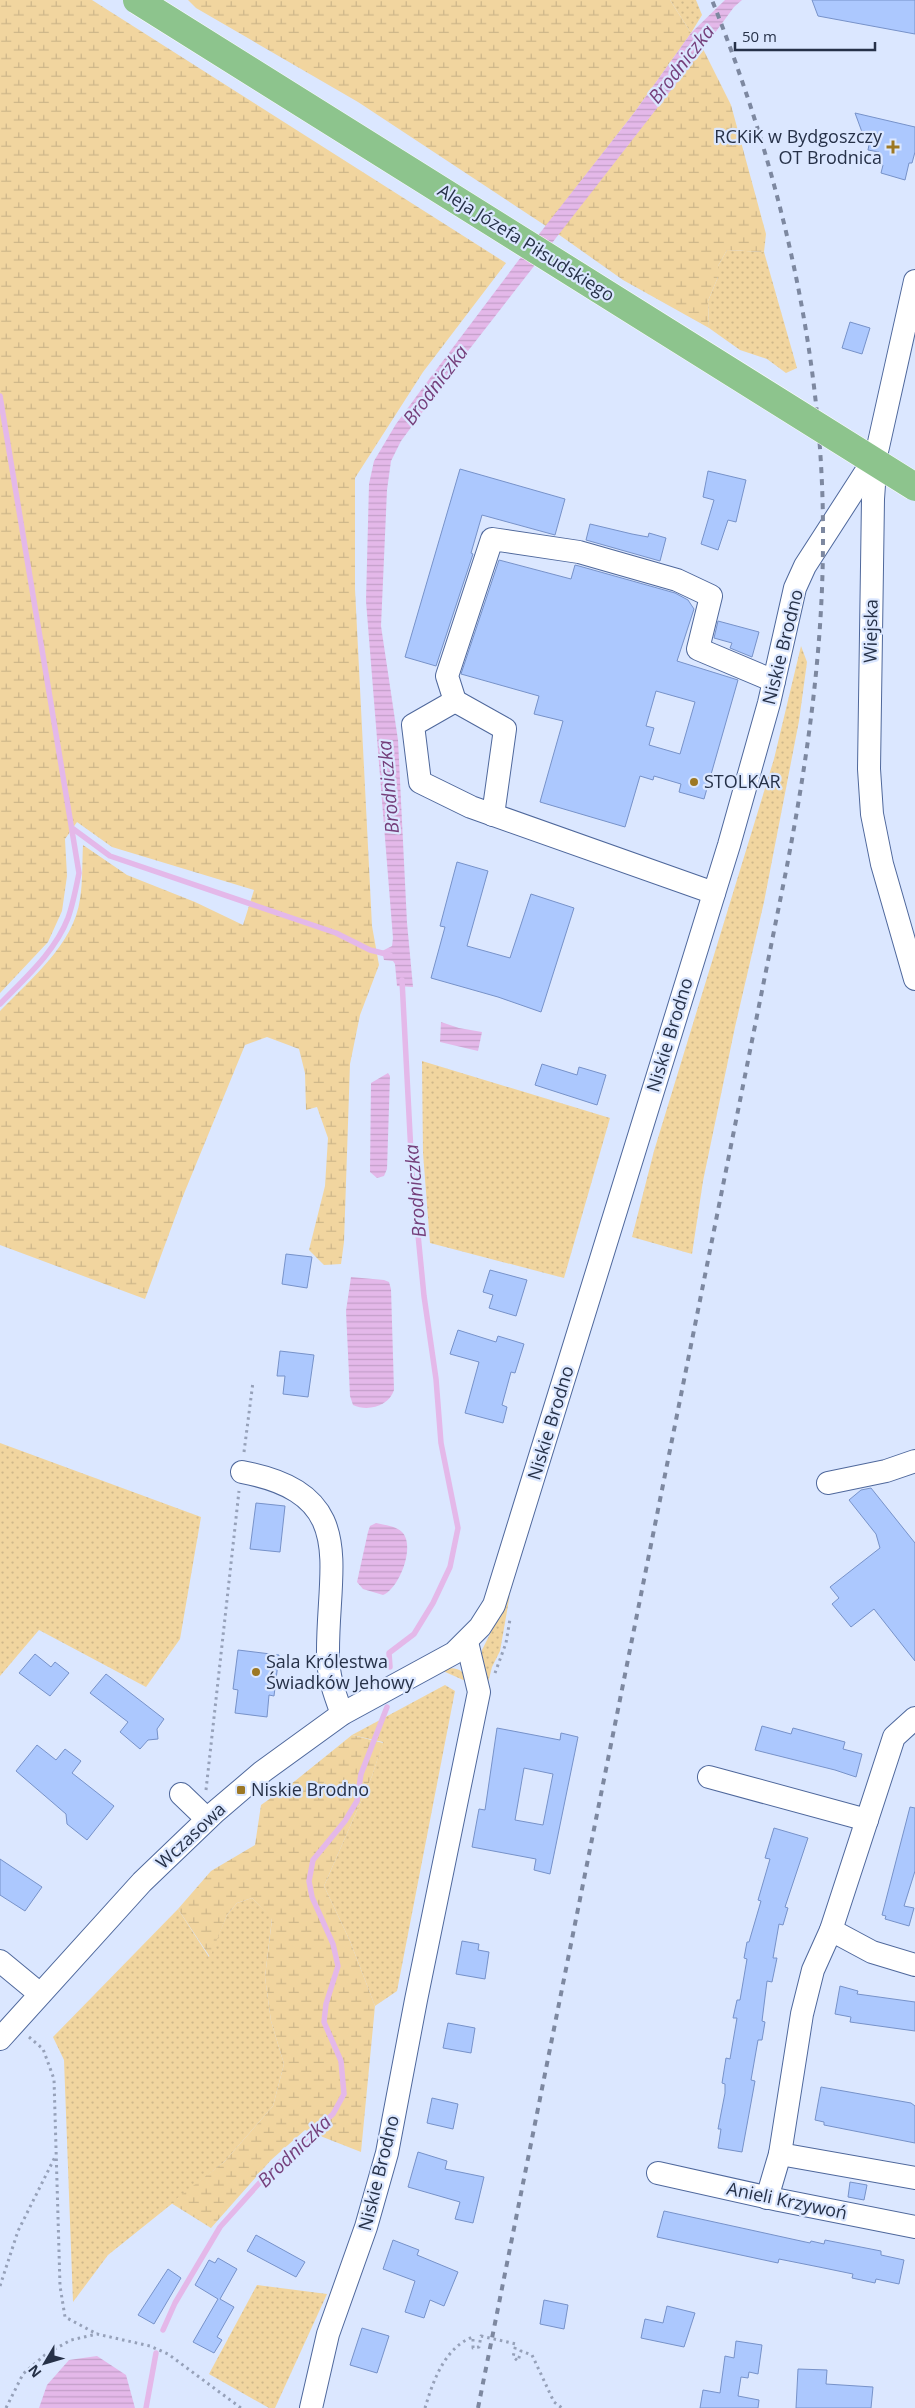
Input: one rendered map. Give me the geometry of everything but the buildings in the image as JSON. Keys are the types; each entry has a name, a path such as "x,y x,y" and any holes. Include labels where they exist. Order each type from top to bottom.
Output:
{"main road":[{"name":"Aleja Józefa Piłsudskiego","path":"137,0 915,487"}],"street":[{"name":"Wiejska","path":"915,281 912,316 876,456 872,499 869,769 872,814 882,864 915,979"},
{"name":"Niskie Brodno","path":"311,2408 328,2334 366,2227 387,2153 416,2000 479,1692 467,1642 494,1605 504,1578 714,893 774,681 798,581 805,566 876,456"},
{"path":"493,815 505,729 456,701 447,676 492,539 579,552 677,580 710,596 698,650 774,681"},
{"path":"456,701 413,725 420,782 471,807 714,893"},
{"path":"828,1483 886,1470 915,1460"},
{"path":"242,1472 266,1476 288,1485 319,1510 328,1531 332,1552 328,1657 331,1685 342,1714"},
{"name":"Wczasowa","path":"0,2039 209,1810 342,1714 435,1664 467,1642"},
{"path":"767,2198 780,2154 812,1970 831,1930 894,1737 915,1718"},
{"path":"710,1777 866,1820"},
{"path":"181,1794 209,1810"},
{"path":"831,1930 872,1952 915,1965"},
{"path":"0,1961 40,1994"},
{"path":"780,2154 915,2178"},
{"name":"Anieli Krzywoń","path":"658,2173 767,2198 915,2227"}],"path":[{"path":"209,1810 233,1528 242,1472 252,1382"},
{"path":"33,2029 27,2036 43,2049 54,2079 60,2286 66,2317 96,2334 150,2346 168,2354 241,2408"},
{"path":"0,2286 18,2231 56,2154"},
{"path":"6,2408 23,2374 46,2354 71,2340 96,2334"},
{"path":"424,2408 429,2392 451,2351 463,2341 473,2337 472,2348 479,2348 481,2336 516,2344 513,2357 518,2361 521,2351 532,2356 554,2402 562,2408"}],"green space":[{"path":"0,0 92,0 506,263 423,372 355,478 355,589 372,926 379,965 360,1015 350,1064 344,1242 341,1264 324,1265 309,1250 325,1186 328,1138 317,1107 306,1110 305,1073 299,1049 267,1037 245,1045 183,1196 145,1299 0,1245 0,1011 37,974 60,946 69,931 80,899 83,845 127,875 195,902 243,925 254,890 112,847 77,822 65,839 67,876 62,911 48,942 0,993"},
{"path":"188,0 670,0 691,33 634,113 546,226 358,102 196,8"},
{"path":"670,0 696,0 702,15 691,33"},
{"path":"703,49 731,105 766,234 764,252 727,250 718,266 718,277 708,301 709,328 623,280 558,234"},
{"path":"727,250 764,252 797,368 786,373 767,359 740,350 709,328 708,301 718,277 718,266"},
{"path":"801,646 807,662 799,721 764,902 735,1027 703,1181 692,1254 632,1237 654,1151 774,759"},
{"path":"422,1061 610,1118 564,1278 430,1243 423,1153"},
{"path":"0,1443 201,1517 180,1639 146,1687 39,1630 0,1676"},
{"path":"510,1594 500,1651 492,1667 488,1683 482,1663 482,1650"},
{"path":"450,1668 463,1672 470,1683 443,1671"},
{"path":"445,1685 455,1691 397,1991 375,2006 350,1941 324,1886 372,1776 383,1742 352,1735"},
{"path":"352,1735 383,1743 372,1776 324,1886 350,1941 375,2006 361,2152 305,2130 271,2160 211,2228 171,2203 224,2162 273,2106 284,2064 271,2021 265,1977 272,1919 252,1898 237,1903 227,1915 210,1957 178,1909 211,1871 255,1845 261,1805 295,1781"},
{"path":"252,1898 272,1918 265,1977 271,2021 284,2064 273,2106 224,2162 108,2255 73,2302 64,2060 53,2037 178,1909 209,1957 227,1915 237,1903"},
{"path":"257,2285 327,2294 275,2408 269,2408 209,2374"}],"water":[{"path":"725,0 742,0 734,7 461,360 401,441 391,461 387,490 381,626 398,740 407,923 413,987 397,986 395,964 393,961 384,960 382,951 392,946 393,938 366,601 369,484 374,461 396,424 427,382 518,261 634,113 691,33"},
{"path":"441,1022 459,1028 482,1032 478,1051 440,1042"},
{"path":"388,1073 390,1076 387,1169 384,1176 377,1178 370,1172 371,1083"},
{"path":"351,1277 384,1280 389,1282 391,1289 394,1390 383,1404 371,1408 353,1405 350,1396 346,1311"},
{"path":"376,1523 400,1530 406,1538 407,1547 404,1566 400,1576 395,1585 383,1595 363,1589 357,1582 368,1532 370,1526"},
{"path":"97,2356 126,2375 135,2408 39,2408 47,2385 69,2360"}],"waterway":[{"path":"0,396 79,873 68,918 55,942 38,964 0,1004"},
{"path":"72,828 110,856 336,933 370,950 390,955"},
{"name":"Brodniczka","path":"390,1667 389,1653 414,1634 433,1603 450,1567 458,1528 441,1443 436,1379 424,1296 412,1173 402,980"},
{"name":"Brodniczka","path":"163,2330 175,2303 220,2227 271,2170 333,2114 344,2094 341,2061 324,2022 326,2004 338,1966 333,1944 312,1897 309,1881 313,1860 345,1821 357,1801 361,1774 387,1707"},
{"name":"Brodniczka","path":"146,2408 156,2353"}],"railway":[{"path":"478,2408 786,871 801,789 817,665 823,539 821,470 816,401 806,332 793,264 777,197 758,130 712,0"}],"place":[{"name":"RCKiK w Bydgoszczy OT Brodnica","path":"893,147"},
{"name":"STOLKAR","path":"694,782"},
{"name":"Sala Królestwa Świadków Jehowy","path":"256,1672"},
{"name":"Niskie Brodno","path":"241,1790"}]}
